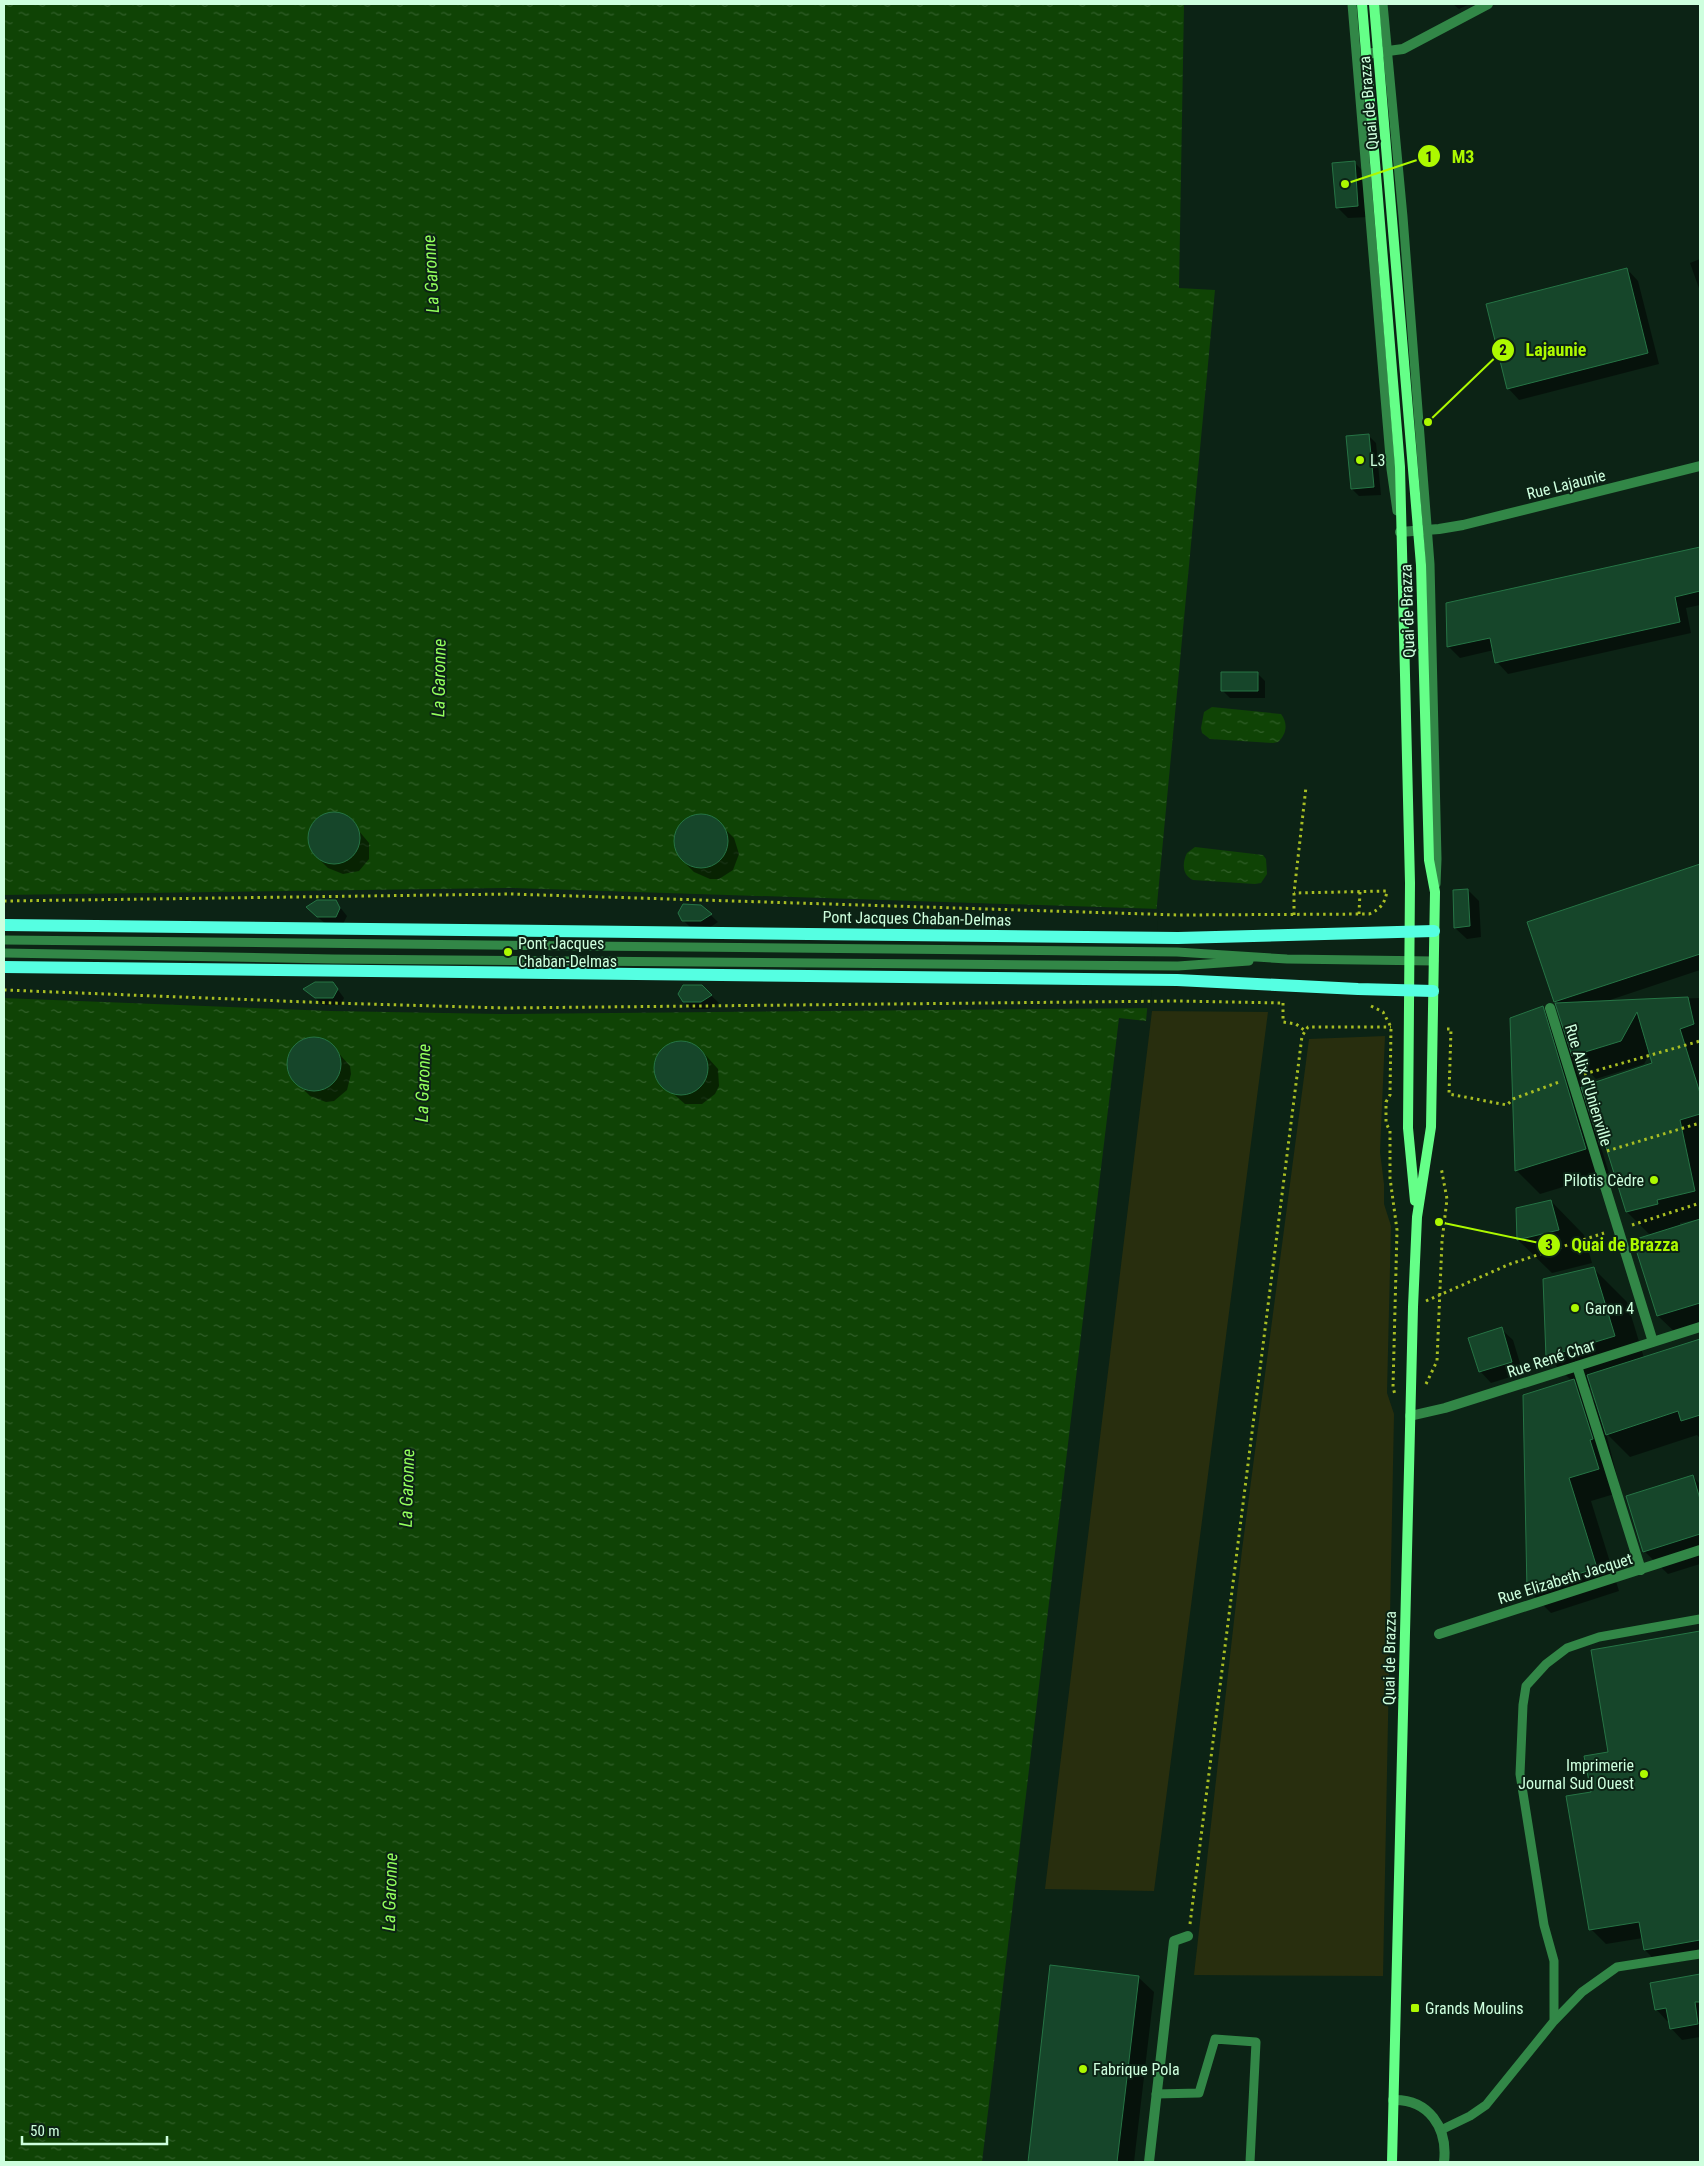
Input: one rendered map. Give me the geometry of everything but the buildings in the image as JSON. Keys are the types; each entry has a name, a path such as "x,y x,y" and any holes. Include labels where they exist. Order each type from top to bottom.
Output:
{"main road":[{"name":"Quai de Brazza","path":"1362,4 1400,467 1400,532 1406,691 1409,931 1408,1128 1417,1217"},
{"name":"Quai de Brazza","path":"1374,4 1388,52 1423,530 1421,565 1428,860 1435,892 1431,1127 1417,1217 1413,1307 1392,2162"},
{"name":"Pont Jacques Chaban-Delmas","path":"4,925 1178,938 1434,931"},
{"path":"4,967 1178,980 1433,990"}],"street":[{"path":"1366,54 1403,49 1488,4"},
{"name":"Rue Lajaunie","path":"1400,532 1439,529 1700,466"},
{"name":"Rue Alix d'Unienville","path":"1550,1008 1653,1342"},
{"name":"Rue René Char","path":"1410,1412 1445,1408 1700,1327"},
{"path":"1577,1366 1641,1570"},
{"name":"Rue Elizabeth Jacquet","path":"1439,1634 1700,1550"},
{"path":"1149,2162 1174,1942 1188,1936"},
{"path":"1393,2100 1416,2102 1434,2118 1441,2130 1445,2152 1444,2162"}],"lane":[{"path":"1352,4 1390,460 1400,532"},
{"path":"1383,4 1388,52"},
{"path":"4,940 1177,952 1287,959 1434,961"},
{"path":"4,954 1178,966 1287,959"},
{"path":"1554,2022 1554,1960 1544,1925 1520,1774 1523,1705 1526,1686 1546,1664 1567,1648 1599,1637 1700,1619"},
{"path":"1441,2130 1470,2116 1486,2105 1554,2022 1582,1992 1617,1967 1700,1954"},
{"path":"1156,2094 1199,2093 1215,2039 1256,2042 1250,2162"}],"path":[{"path":"1294,915 1294,893 1306,787"},
{"path":"1359,914 1360,891"},
{"path":"4,901 510,894 1178,915 1294,915 1370,914 1379,909 1386,901 1387,891 1294,893"},
{"path":"4,990 505,1008 1178,1001 1283,1003 1283,1022 1296,1024 1304,1030"},
{"path":"1365,1004 1383,1012 1391,1028 1390,1095 1386,1102 1386,1123 1390,1131 1390,1178 1396,1230 1393,1387 1400,1401 1410,1412 1437,1361 1442,1241 1447,1200 1441,1172 1442,1162"},
{"path":"1188,1936 1302,1036 1304,1030 1308,1027 1391,1028"},
{"path":"1444,1094 1446,1029 1451,1029 1449,1094 1507,1105 1513,1099 1572,1077 1700,1040"},
{"path":"1595,1154 1700,1124"},
{"path":"1413,1307 1510,1264 1700,1203"}],"shaded area":[{"path":"1152,1011 1268,1012 1154,1891 1045,1889"},
{"path":"1385,1036 1380,1152 1384,1184 1384,1204 1391,1226 1387,1393 1394,1414 1383,1976 1194,1975 1242,1550 1309,1039"}],"water":[{"name":"La Garonne","path":"4,4 1184,4 1179,288 1215,290 1146,1021 1119,1018 982,2162 4,2162"},
{"path":"1212,707 1281,714 1286,725 1285,732 1278,742 1273,743 1210,739 1202,733 1201,728 1204,712"},
{"path":"1195,847 1263,855 1266,859 1267,874 1261,883 1255,884 1193,880 1185,872 1184,861 1187,853"}],"pier":[{"path":"512,888 1159,909 1150,1008 502,1014 332,1011 4,998 4,895"}],"place":[{"name":"M3","path":"1345,184"},
{"name":"Lajaunie","path":"1428,422"},
{"name":"L3","path":"1360,460"},
{"name":"Pont Jacques Chaban-Delmas","path":"508,952"},
{"name":"Pilotis Cèdre","path":"1654,1180"},
{"name":"Quai de Brazza","path":"1439,1222"},
{"name":"Garon 4","path":"1575,1308"},
{"name":"Imprimerie Journal Sud Ouest","path":"1644,1774"},
{"name":"Grands Moulins","path":"1415,2008"},
{"name":"Fabrique Pola","path":"1083,2069"}]}
